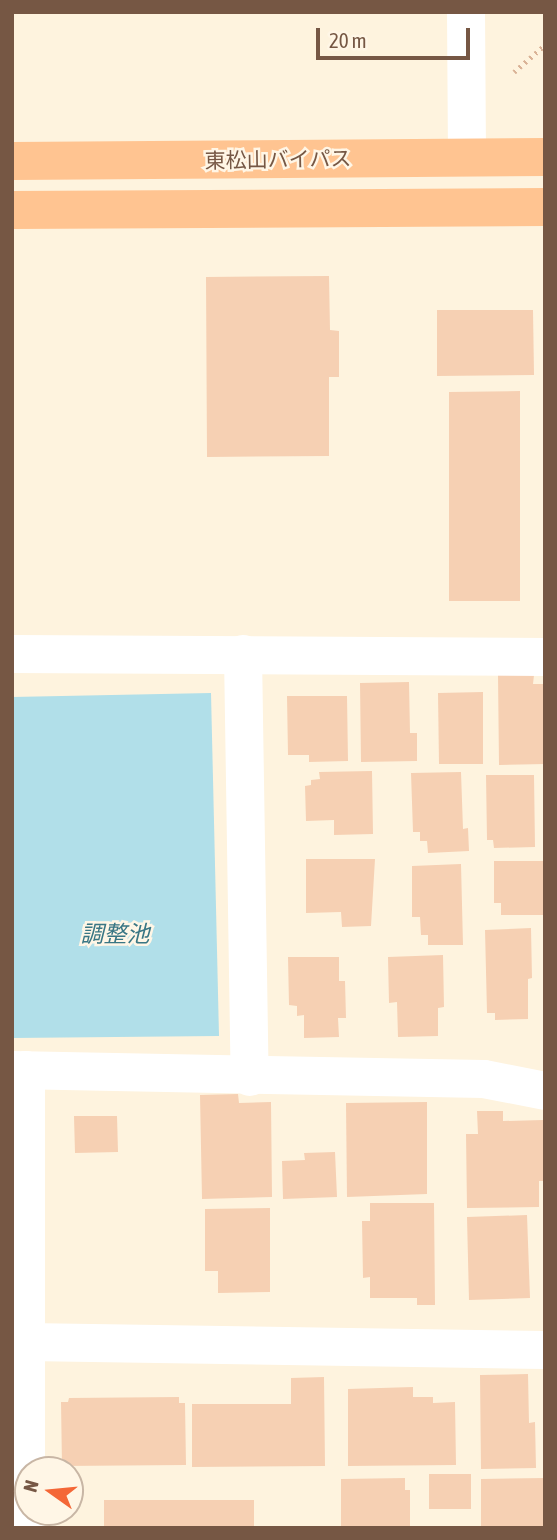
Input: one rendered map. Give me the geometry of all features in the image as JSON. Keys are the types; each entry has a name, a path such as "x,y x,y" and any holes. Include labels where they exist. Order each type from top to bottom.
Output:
{"highway":[{"name":"東松山バイパス","path":"12,161 545,157"},
{"path":"12,210 545,207"}],"street":[{"path":"466,12 467,157"},
{"path":"12,654 545,657"},
{"path":"243,654 250,1077"},
{"path":"26,1528 26,1342 19,1070 250,1077 484,1079 545,1091"},
{"path":"26,1342 545,1350"}],"path":[{"path":"512,73 545,45"}],"water":[{"name":"調整池","path":"211,693 219,1036 12,1038 12,697"}],"building":[{"path":"329,276 330,330 339,331 339,377 329,377 329,456 207,457 206,277"},
{"path":"437,310 533,310 534,375 437,376"},
{"path":"520,391 520,601 449,601 449,392"},
{"path":"498,675 534,675 533,684 545,684 545,764 499,765"},
{"path":"409,682 410,733 417,733 417,761 361,762 360,683"},
{"path":"483,692 483,764 439,764 438,693"},
{"path":"287,696 347,696 348,761 309,762 309,755 288,755"},
{"path":"372,771 373,834 334,835 334,820 306,821 305,786 311,785 311,780 320,779 319,772"},
{"path":"461,772 463,829 468,828 469,851 428,853 427,841 420,841 420,832 413,832 411,773"},
{"path":"486,775 534,775 535,847 494,848 493,840 487,840"},
{"path":"306,859 375,859 371,926 342,927 341,912 306,913"},
{"path":"494,861 545,861 545,915 501,915 501,903 494,903"},
{"path":"461,864 463,945 428,945 428,935 421,935 420,917 412,917 412,866"},
{"path":"531,928 532,978 528,979 528,1019 495,1020 495,1013 487,1013 485,930"},
{"path":"443,955 444,1007 438,1008 438,1036 398,1037 397,1002 389,1003 388,957"},
{"path":"288,957 339,957 339,981 345,981 346,1018 338,1018 339,1037 304,1038 304,1015 297,1016 297,1006 289,1005"},
{"path":"238,1094 239,1103 271,1102 272,1197 202,1199 200,1095"},
{"path":"427,1102 427,1194 347,1197 346,1103"},
{"path":"477,1111 503,1111 503,1121 543,1120 543,1181 539,1181 539,1207 467,1208 466,1134 478,1134"},
{"path":"74,1116 117,1116 118,1152 75,1153"},
{"path":"335,1152 337,1197 283,1199 282,1161 305,1160 304,1153"},
{"path":"370,1203 434,1203 435,1305 417,1305 417,1298 370,1298 370,1277 363,1278 362,1221 370,1221"},
{"path":"270,1208 270,1292 218,1293 218,1271 205,1271 205,1209"},
{"path":"527,1215 530,1298 469,1300 467,1217"},
{"path":"528,1374 529,1423 535,1422 536,1468 481,1469 480,1375"},
{"path":"324,1377 325,1466 192,1467 192,1404 291,1404 291,1378"},
{"path":"413,1387 413,1397 433,1397 433,1403 455,1402 456,1465 348,1466 348,1389"},
{"path":"179,1397 179,1403 185,1403 186,1465 84,1466 84,1456 62,1456 61,1402 68,1402 69,1398"},
{"path":"429,1474 471,1474 471,1509 429,1509"},
{"path":"405,1478 405,1490 410,1490 410,1528 341,1528 341,1479"},
{"path":"545,1478 545,1528 481,1528 481,1479"},
{"path":"104,1500 254,1500 254,1528 104,1528"}]}
